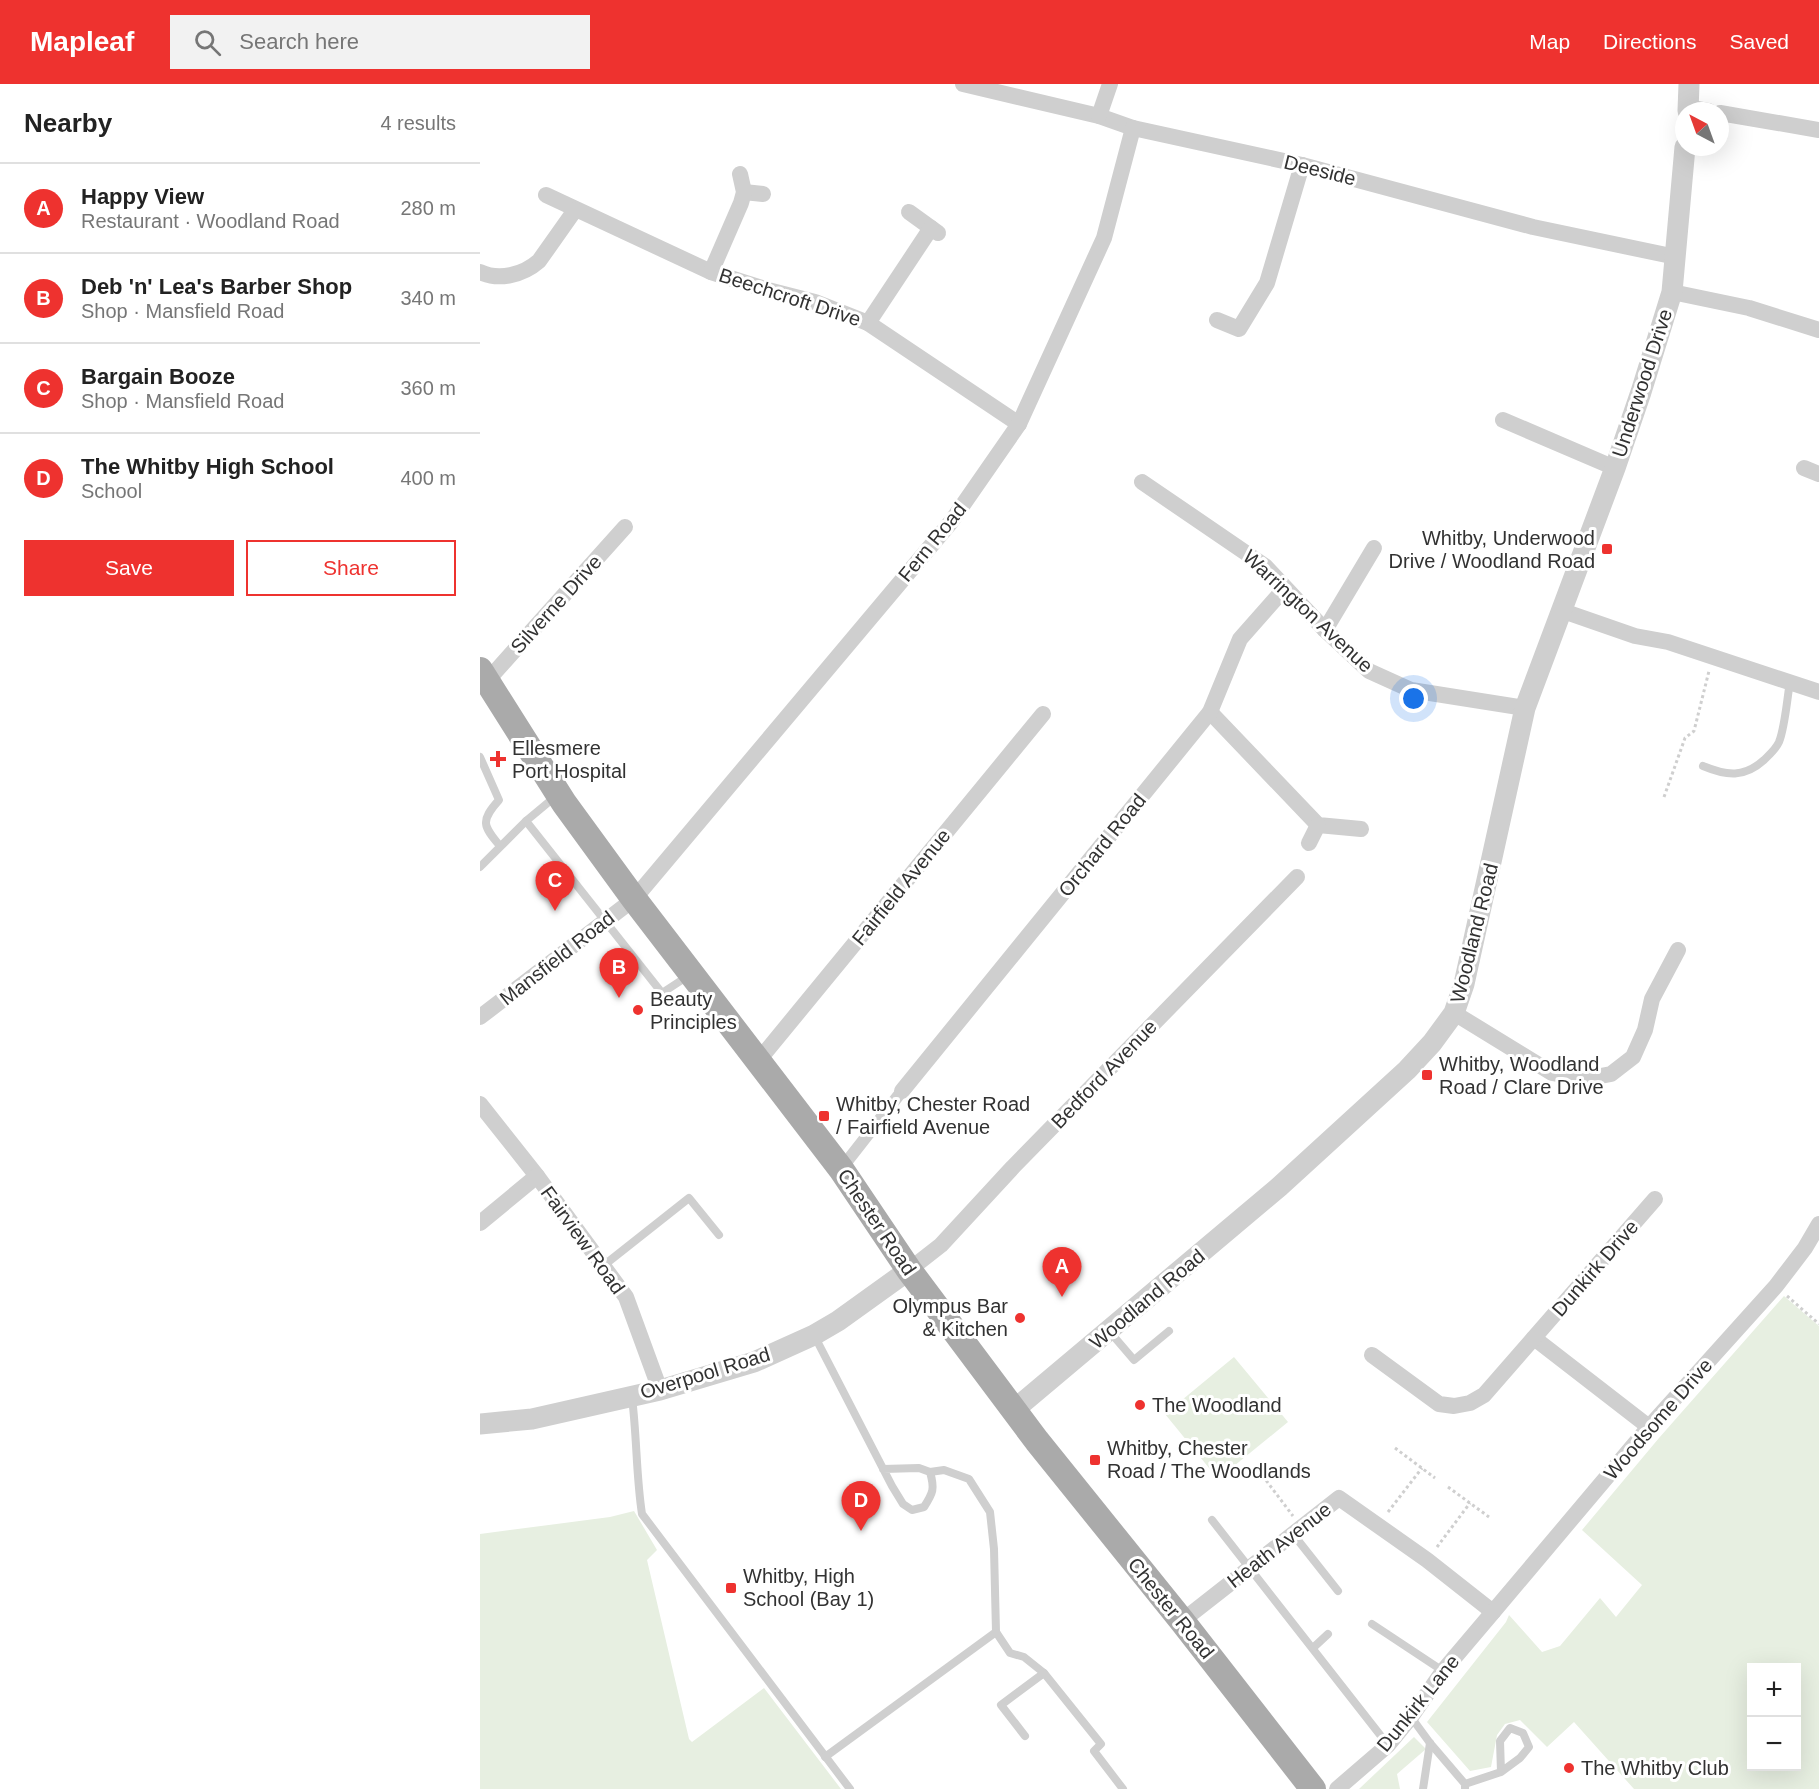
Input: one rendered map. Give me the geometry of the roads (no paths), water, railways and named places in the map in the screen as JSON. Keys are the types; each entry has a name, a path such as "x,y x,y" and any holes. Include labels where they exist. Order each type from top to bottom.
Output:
{"main road":[{"name":"Chester Road","path":"483,675 558,794 634,899 841,1169 909,1270 1037,1441 1313,1789"}],"street":[{"name":"Deeside","path":"963,84 1099,116 1133,128 1302,165 1533,227 1676,257"},
{"path":"1099,116 1110,84"},
{"path":"1688,102 1689,84"},
{"path":"1729,115 1819,130"},
{"name":"Fern Road","path":"634,899 951,522 1019,424 1104,238 1133,128"},
{"name":"Underwood Drive","path":"1563,611 1641,392 1672,292 1684,156"},
{"path":"1217,320 1237,336 1267,283 1302,165"},
{"path":"711,272 744,192 740,174"},
{"path":"744,192 763,194"},
{"name":"Beechcroft Drive","path":"546,196 711,272 814,302 868,323 1019,424"},
{"path":"480,274 508,275 534,266 575,210"},
{"path":"868,323 935,231 909,212"},
{"path":"1672,292 1749,308 1819,330"},
{"path":"1503,420 1615,468"},
{"name":"Warrington Avenue","path":"1142,482 1265,566 1325,630 1369,671 1412,690 1525,708"},
{"name":"Silverne Drive","path":"483,675 625,527"},
{"path":"1325,630 1374,548"},
{"name":"Orchard Road","path":"902,1091 1210,712 1240,639 1285,588"},
{"path":"1563,611 1635,636 1668,642 1713,656 1819,692"},
{"name":"Woodland Road","path":"1014,1410 1279,1187 1407,1070 1432,1043 1454,1013 1466,973 1525,708 1563,611"},
{"path":"1210,712 1318,825 1361,829"},
{"name":"Fairfield Avenue","path":"759,1060 1043,714"},
{"path":"1309,843 1318,825"},
{"name":"Bedford Avenue","path":"909,1270 940,1245 1013,1167 1297,877"},
{"name":"Mansfield Road","path":"480,1017 634,899"},
{"path":"1454,1013 1552,1072 1585,1079 1611,1074 1633,1056 1645,1030 1652,999 1678,950"},
{"path":"841,1169 902,1091"},
{"name":"Fairview Road","path":"480,1104 537,1176 626,1297 660,1390"},
{"path":"480,1223 537,1176"},
{"name":"Dunkirk Drive","path":"1372,1355 1438,1404 1454,1406 1470,1403 1484,1395 1654,1199"},
{"name":"Woodsome Drive","path":"1492,1612 1649,1427 1776,1286 1805,1248 1819,1224"},
{"name":"Overpool Road","path":"480,1424 532,1419 660,1390 754,1362 814,1335 865,1303 909,1270"},
{"path":"1534,1338 1649,1427"},
{"name":"Heath Avenue","path":"1182,1621 1339,1498 1427,1560 1492,1612"},
{"name":"Dunkirk Lane","path":"1337,1789 1388,1745 1443,1671 1492,1612"}],"lane":[{"path":"1703,766 1732,775 1739,774 1755,767 1769,755 1780,740 1790,682"},
{"path":"480,757 499,801 490,808 484,819 484,826 500,846"},
{"path":"480,867 526,820 558,794"},
{"path":"526,820 663,993 691,974"},
{"path":"603,1266 689,1198 719,1236"},
{"path":"1109,1332 1134,1360 1169,1331"},
{"path":"814,1335 883,1469 903,1504 912,1510 924,1507 933,1493 930,1472"},
{"path":"632,1396 637,1435 637,1482 642,1514 850,1789"},
{"path":"883,1469 919,1468 930,1472 944,1470 969,1479 990,1512 994,1549 996,1632 1010,1653 1024,1657 1044,1673 1101,1744 1094,1751 1123,1789"},
{"path":"1212,1520 1314,1647 1388,1745"},
{"path":"1297,1530 1338,1591"},
{"path":"1372,1624 1443,1671"},
{"path":"825,1757 996,1632"},
{"path":"1314,1647 1328,1634"},
{"path":"1024,1737 1000,1705 1044,1673"},
{"path":"1411,1717 1465,1787 1501,1772 1520,1758 1529,1747 1523,1733 1510,1728 1500,1741 1501,1772"},
{"path":"1423,1789 1430,1743"}],"place":[{"name":"Whitby, Underwood Drive / Woodland Road","path":"1607,549"},
{"name":"Ellesmere Port Hospital","path":"498,759"},
{"name":"Bargain Booze","path":"555,911"},
{"name":"Deb 'n' Lea's Barber Shop","path":"619,998"},
{"name":"Beauty Principles","path":"638,1010"},
{"name":"Whitby, Woodland Road / Clare Drive","path":"1427,1075"},
{"name":"Whitby, Chester Road / Fairfield Avenue","path":"824,1116"},
{"name":"Happy View","path":"1062,1297"},
{"name":"Olympus Bar & Kitchen","path":"1020,1318"},
{"name":"The Woodland","path":"1140,1405"},
{"name":"Whitby, Chester Road / The Woodlands","path":"1095,1460"},
{"name":"The Whitby High School","path":"861,1531"},
{"name":"Whitby, High School (Bay 1)","path":"731,1588"},
{"name":"The Whitby Club","path":"1569,1768"}]}
